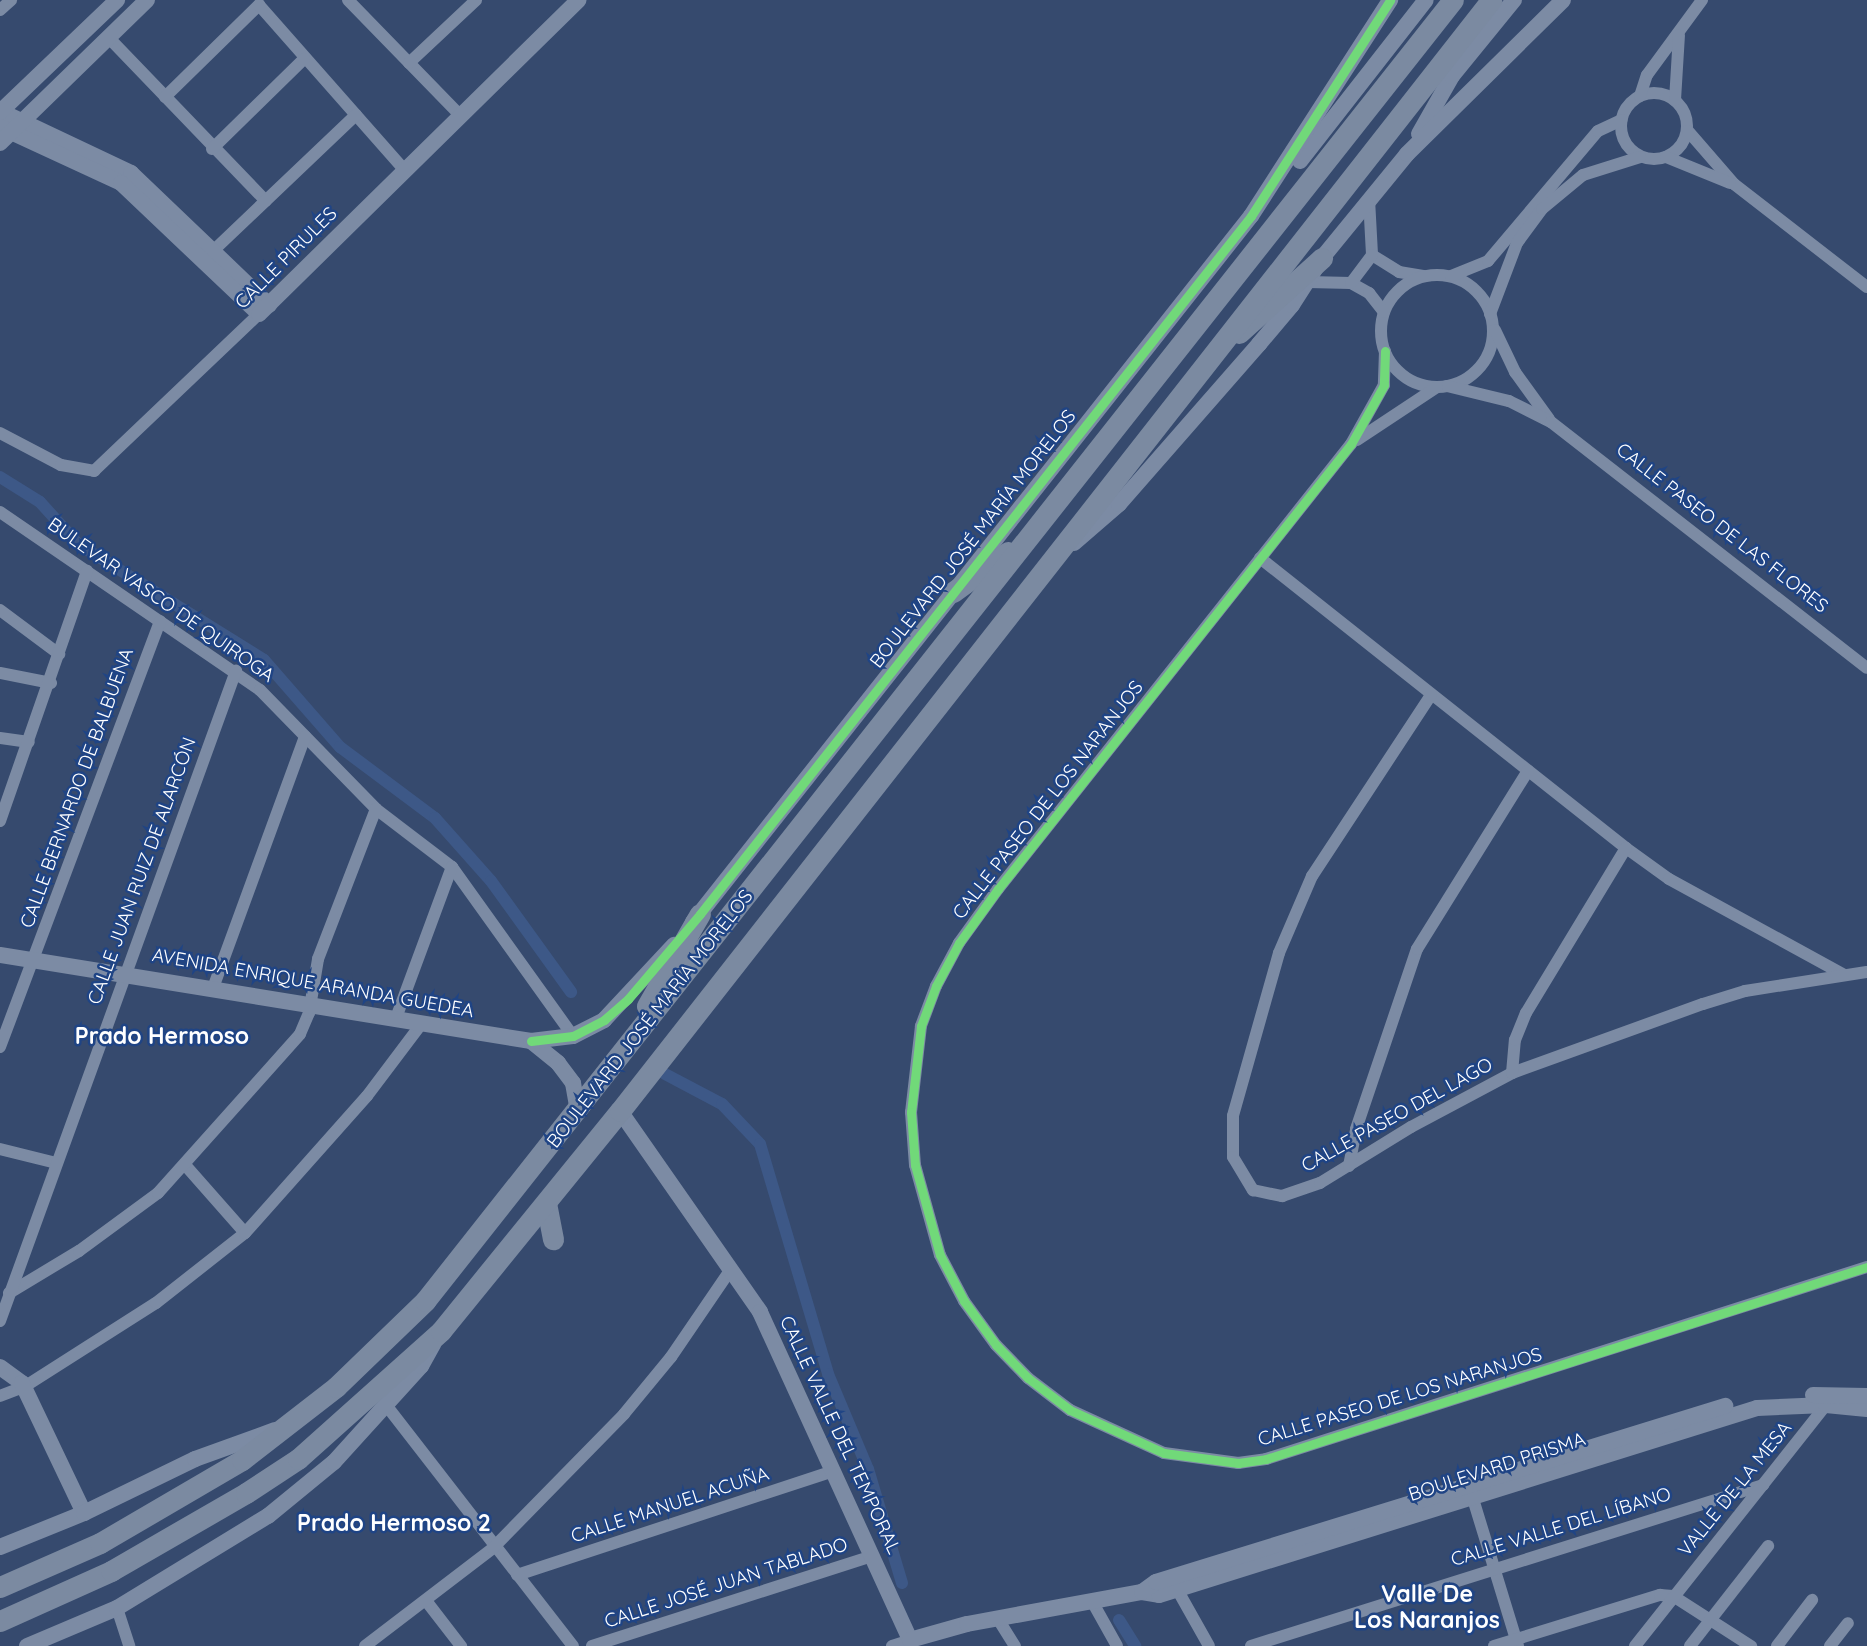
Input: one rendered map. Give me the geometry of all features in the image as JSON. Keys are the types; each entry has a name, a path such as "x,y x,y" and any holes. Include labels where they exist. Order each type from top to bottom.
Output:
{"main road":[{"name":"BOULEVARD JOSÉ MARÍA MORELOS","path":"0,1587 100,1543 233,1466 335,1387 404,1323 578,1112 1233,276 1453,0"},
{"name":"BOULEVARD JOSÉ MARÍA MORELOS","path":"0,1621 111,1572 298,1459 441,1331 620,1111 1491,0"},
{"path":"1210,356 1269,310 1322,258"},
{"path":"953,592 1029,536"},
{"path":"608,1073 700,914"},
{"path":"546,1203 553,1239"}],"street":[{"path":"0,10 11,0"},
{"path":"117,0 0,111 9,131 121,183 264,309"},
{"path":"9,131 147,0"},
{"path":"348,0 460,116"},
{"path":"410,63 475,0"},
{"name":"CALLE PIRULES","path":"0,433 61,465 94,471 406,172 578,0"},
{"name":"BOULEVARD JOSÉ MARÍA MORELOS","path":"531,1041 573,1036 604,1020 628,999 700,914 1251,216 1390,0"},
{"path":"1251,216 1303,159 1426,0"},
{"path":"1407,154 1452,76 1514,0"},
{"path":"1055,558 1119,504 1308,282 1322,258 1407,154 1563,0"},
{"path":"1372,255 1399,272 1425,276 1451,276 1488,261 1598,131 1622,120 1640,96 1647,75 1679,35 1702,0"},
{"path":"165,97 259,5 406,172"},
{"path":"1675,100 1679,35"},
{"path":"109,38 212,149 266,201"},
{"path":"212,149 304,59"},
{"path":"1640,96 1652,93 1675,100 1683,108 1688,131 1734,184 1867,287"},
{"path":"214,250 356,115"},
{"path":"1622,120 1625,141 1640,157"},
{"path":"9,131 131,173 214,250 264,309"},
{"path":"1666,157 1676,151 1688,131"},
{"path":"1425,276 1394,295 1384,312 1381,331 1385,351 1400,373 1442,387 1481,365 1492,320 1517,243 1542,209 1583,175 1640,157 1666,157 1734,184"},
{"path":"1350,283 1372,255 1369,200"},
{"path":"1451,276 1479,294 1492,320"},
{"path":"1308,282 1350,283 1369,293 1384,312"},
{"name":"CALLE PASEO DE LAS FLORES","path":"1492,320 1515,372 1551,422"},
{"name":"CALLE PASEO DE LOS NARANJOS","path":"1385,351 1384,385 1351,444 998,889 959,943 921,1026 911,1112 925,1214 964,1301 996,1345 1028,1378 1070,1410 1115,1433 1164,1453 1238,1463 1266,1459 1867,1267"},
{"name":"CALLE PASEO DE LAS FLORES","path":"1442,387 1509,401 1551,422 1867,668"},
{"name":"CALLE PASEO DE LOS NARANJOS","path":"1351,444 1442,387"},
{"name":"BULEVAR VASCO DE QUIROGA","path":"0,512 236,671 376,809 452,867 573,1036"},
{"path":"1260,558 1431,695 1669,879 1844,975"},
{"path":"0,821 3,804 51,683 87,571"},
{"path":"0,610 59,654"},
{"name":"CALLE BERNARDO DE BALBUENA","path":"0,1047 160,621"},
{"name":"CALLE JUAN RUIZ DE ALARCÓN","path":"0,1321 236,671"},
{"path":"0,673 51,683"},
{"name":"CALLE PASEO DEL LAGO","path":"1431,695 1312,876 1294,912 1233,1116 1233,1157 1253,1190 1282,1196 1320,1183 1411,1127 1512,1073 1745,991 1867,972"},
{"path":"213,988 305,737"},
{"path":"0,738 29,742"},
{"path":"1349,1166 1356,1129 1417,949 1528,771"},
{"path":"9,1293 120,1221 186,1166 300,1034 310,1004 318,960 376,809"},
{"path":"1512,1073 1515,1040 1540,985 1626,848"},
{"path":"396,1018 452,867"},
{"name":"AVENIDA ENRIQUE ARANDA GUEDEA","path":"0,955 125,973 531,1041 558,1063 573,1083 578,1112"},
{"path":"0,1396 24,1387 156,1303 245,1233 359,1104 422,1023"},
{"name":"CALLE VALLE DEL TEMPORAL","path":"620,1111 732,1269 784,1358 911,1643"},
{"path":"0,1149 57,1163"},
{"path":"186,1166 245,1233"},
{"path":"365,1646 427,1602 493,1548 624,1414 732,1269"},
{"path":"27,1646 117,1608 226,1545 301,1492 421,1366 441,1331"},
{"path":"0,1367 12,1372 24,1387 84,1513"},
{"name":"BOULEVARD PRISMA","path":"1471,1492 1755,1399 1866,1405"},
{"path":"386,1405 493,1548 573,1646"},
{"name":"VALLE DE LA MESA","path":"1635,1646 1826,1405"},
{"name":"BOULEVARD PRISMA","path":"911,1643 998,1619 1093,1603 1175,1584 1471,1492 1757,1408 1866,1405"},
{"path":"0,1547 84,1513 195,1459 281,1428"},
{"name":"CALLE MANUEL ACUÑA","path":"517,1575 834,1471"},
{"name":"CALLE VALLE DEL LÍBANO","path":"1251,1646 1495,1567 1763,1485"},
{"path":"1471,1492 1517,1642"},
{"path":"1690,1646 1768,1546"},
{"name":"CALLE JOSÉ JUAN TABLADO","path":"592,1646 872,1556"},
{"path":"1175,1584 1209,1646"},
{"path":"1494,1646 1517,1642 1653,1596 1673,1597 1712,1619 1751,1646"},
{"path":"1777,1646 1812,1600"},
{"path":"427,1602 461,1646"},
{"path":"1093,1603 1117,1646"},
{"path":"117,1608 129,1646"},
{"path":"998,1619 1015,1646"},
{"path":"1830,1646 1848,1623"},
{"path":"892,1646 911,1643"}],"waterway":[{"path":"0,477 40,502 78,544 264,660 340,747 435,818 491,881 571,992"},
{"path":"665,1074 722,1104 760,1144 828,1374 868,1469 902,1583"},
{"path":"1119,1620 1135,1646"}],"cycle path":[{"path":"531,1041 573,1036 604,1020 628,999 700,914 1251,216 1390,0"},
{"path":"1385,351 1384,385 1351,444 998,889 959,943 936,986 921,1026 911,1112 915,1165 940,1255 964,1301 996,1345 1028,1378 1070,1410 1164,1453 1238,1463 1266,1459 1867,1267"}],"district":[{"name":"Prado Hermoso","path":"162,1036"},
{"name":"Prado Hermoso 2","path":"394,1523"},
{"name":"Valle De Los Naranjos","path":"1427,1607"}]}
